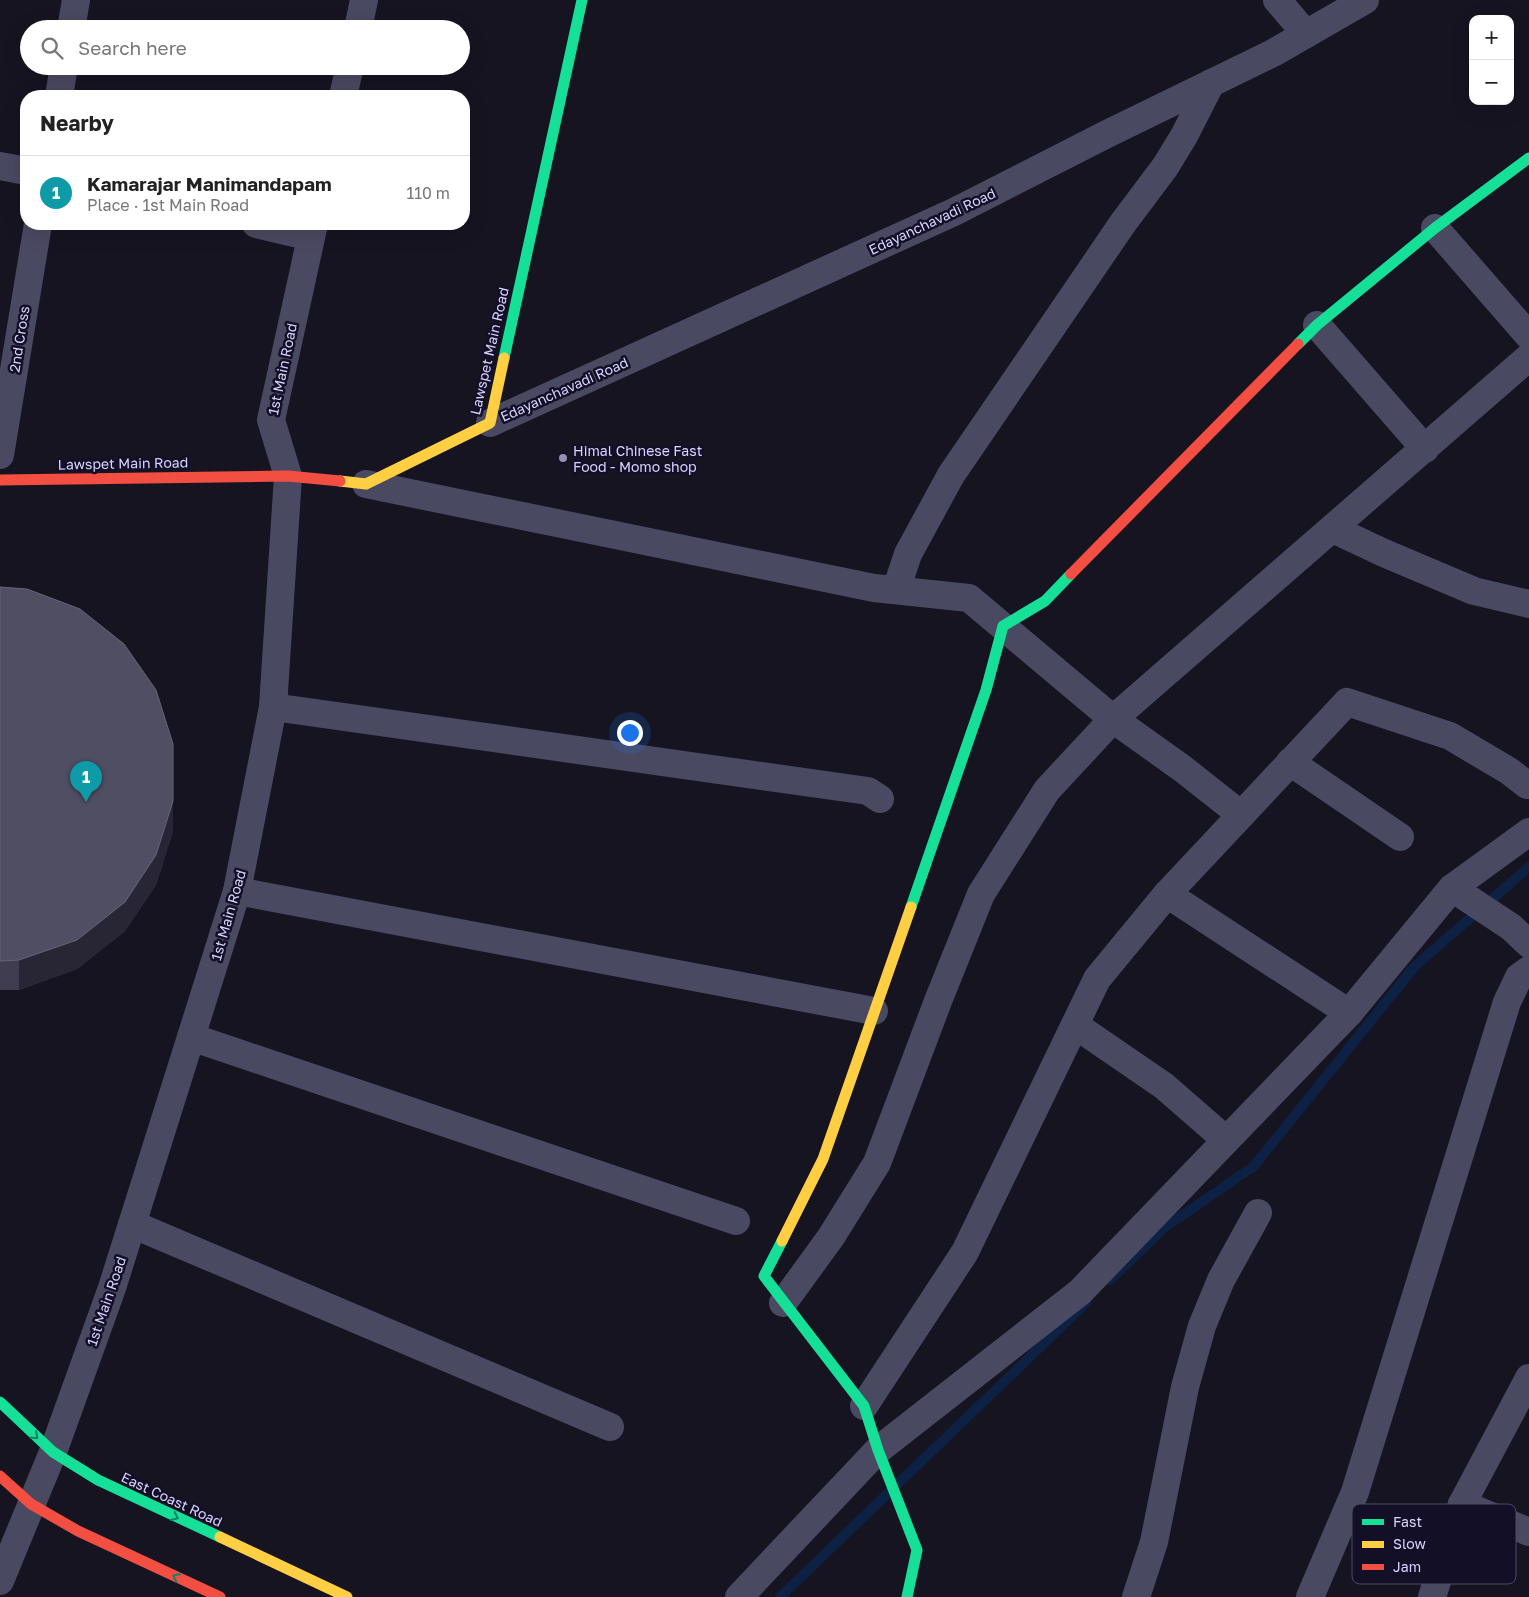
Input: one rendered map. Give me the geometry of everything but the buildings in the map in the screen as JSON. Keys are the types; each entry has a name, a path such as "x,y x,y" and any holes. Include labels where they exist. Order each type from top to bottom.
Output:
{"main road":[{"name":"Lawspet Main Road","path":"0,480 288,476 366,484 490,423 582,0"},
{"path":"907,1597 917,1550 883,1462 864,1406 764,1276 822,1159 986,690 1003,626 1045,601 1317,325 1435,228 1529,158"},
{"name":"East Coast Road","path":"0,1402 53,1452 98,1480 347,1597"},
{"path":"0,1476 30,1504 78,1531 193,1591 220,1597"}],"street":[{"path":"73,20 76,0"},
{"path":"360,20 364,0"},
{"path":"1276,0 1306,34"},
{"name":"Edayanchavadi Road","path":"490,423 954,212 1273,53 1365,0"},
{"path":"61,90 63,75"},
{"path":"344,90 348,75"},
{"path":"896,590 908,554 951,475 1123,223 1165,168 1211,83"},
{"path":"0,166 20,170"},
{"path":"1435,228 1529,336"},
{"name":"2nd Cross","path":"0,455 37,230"},
{"name":"1st Main Road","path":"0,1581 30,1504 53,1452 112,1288 237,891 273,708 288,476 271,420 313,230"},
{"path":"1317,325 1425,449"},
{"path":"783,1302 831,1237 877,1163 981,894 1047,790 1113,719 1529,358"},
{"path":"366,484 874,588 969,598 1113,719 1183,769 1240,814"},
{"path":"1333,529 1474,591 1529,604"},
{"path":"864,1406 965,1252 1097,979 1167,894 1347,702 1450,736 1509,771 1527,785"},
{"path":"273,708 868,791 880,799"},
{"path":"1290,762 1400,837"},
{"path":"739,1597 883,1462 1080,1292 1350,1013 1452,888 1529,832"},
{"path":"1452,888 1511,927 1529,944"},
{"path":"237,891 874,1011"},
{"path":"1167,894 1350,1013"},
{"path":"1310,1597 1355,1492 1507,1002 1520,977 1529,970"},
{"path":"1075,1025 1164,1086 1226,1140"},
{"path":"191,1038 736,1221"},
{"path":"1136,1597 1154,1542 1185,1387 1202,1326 1221,1280 1258,1213"},
{"path":"132,1224 610,1426"},
{"path":"1462,1504 1529,1378"},
{"path":"1516,1527 1529,1532"},
{"path":"1432,1597 1436,1584"}],"waterway":[{"path":"1110,1280 1164,1228 1254,1166 1415,966 1529,867"},
{"path":"780,1597 1086,1303"}],"traffic: fast":[{"path":"504,358 582,0"},
{"path":"1298,344 1317,325 1435,228 1529,158"},
{"path":"911,907 986,690 1003,626 1045,601 1071,574"},
{"path":"782,1241 764,1276 864,1406 878,1450 917,1550 907,1597"},
{"path":"0,1402 53,1452 98,1480 220,1537"}],"traffic: slow":[{"path":"340,481 366,484 490,423 504,358"},
{"path":"782,1241 823,1159 911,907"},
{"path":"220,1537 347,1597"}],"traffic: jam":[{"path":"1071,574 1298,344"},
{"path":"0,480 288,476 340,481"},
{"path":"0,1476 31,1504 78,1531 220,1597"}],"place":[{"name":"Himal Chinese Fast Food - Momo shop","path":"563,458"},
{"name":"Kamarajar Manimandapam","path":"86,802"}]}
